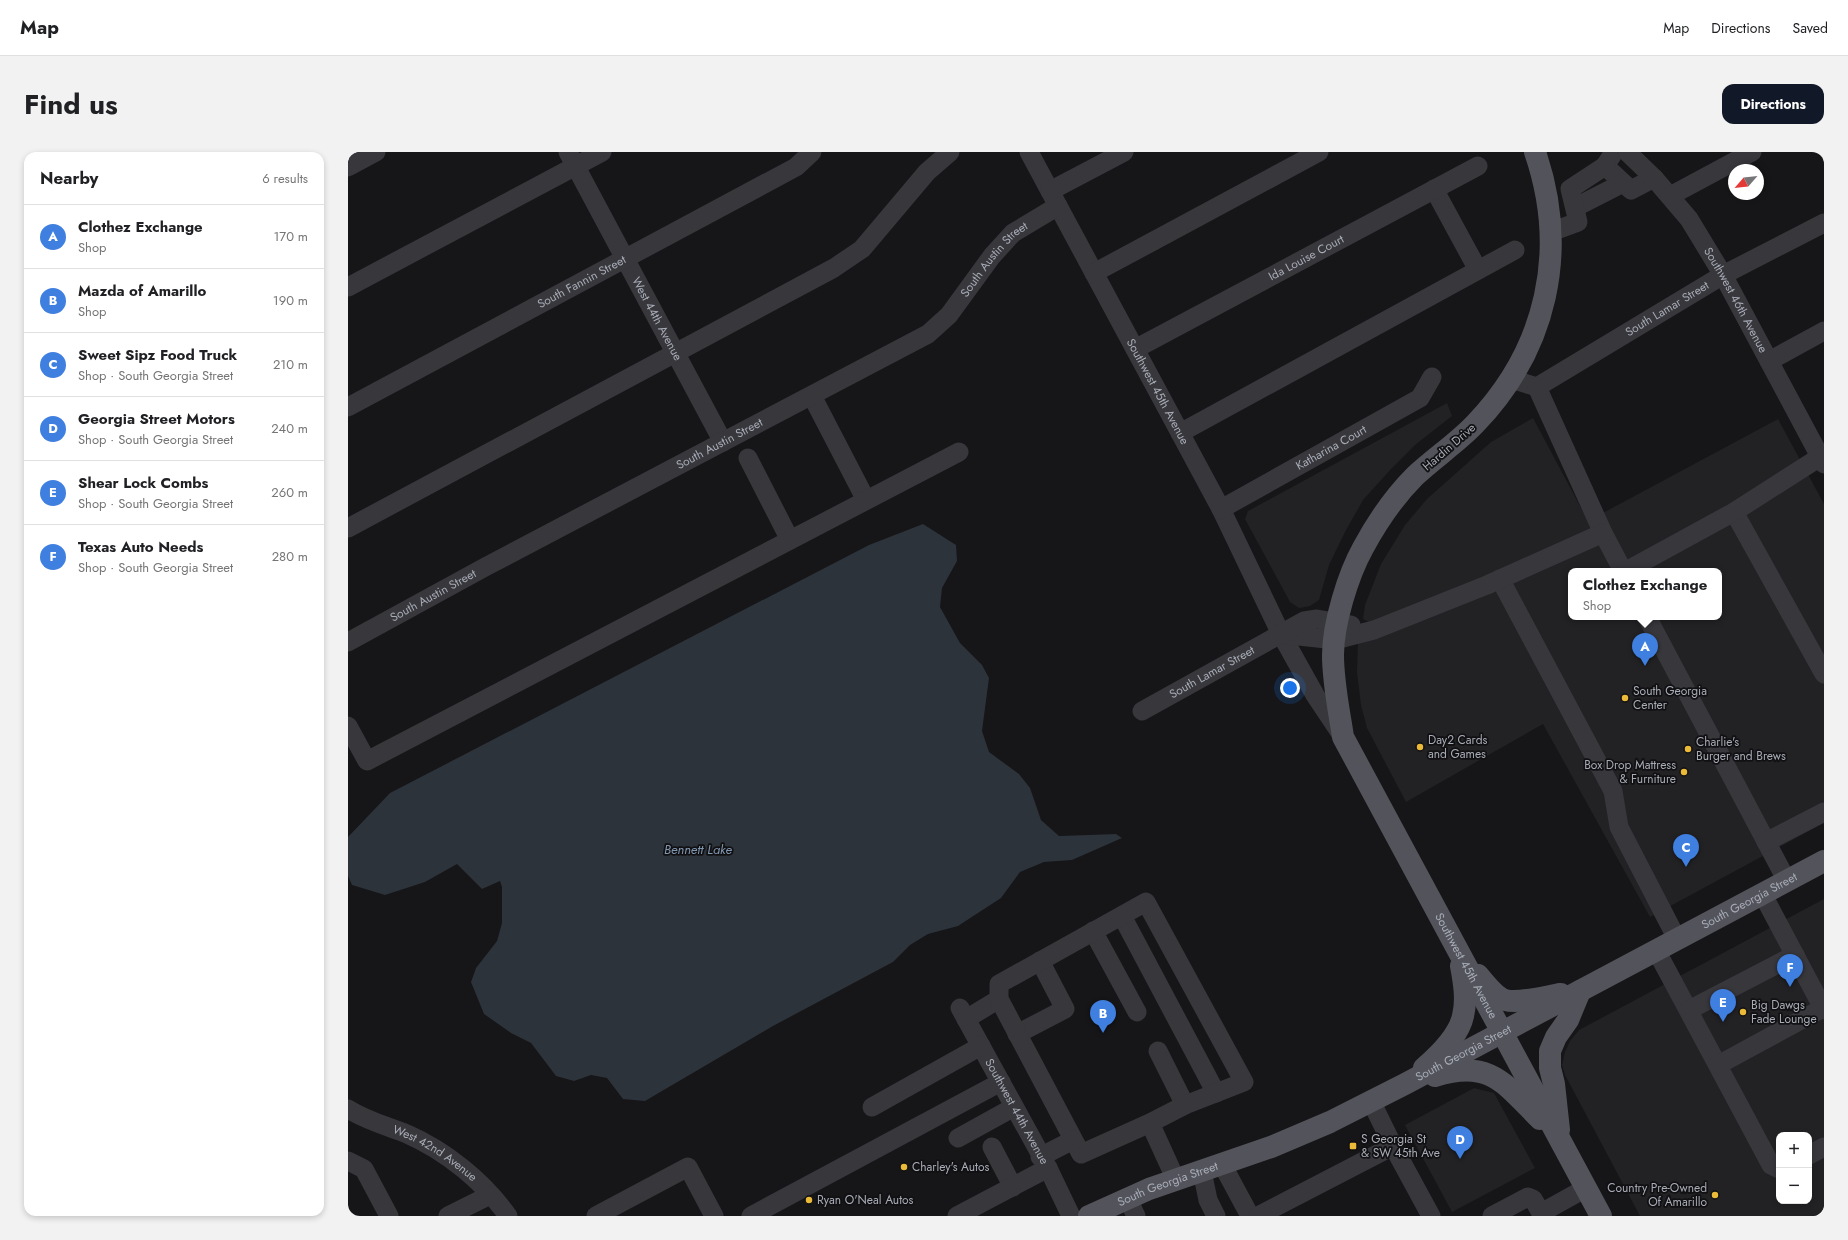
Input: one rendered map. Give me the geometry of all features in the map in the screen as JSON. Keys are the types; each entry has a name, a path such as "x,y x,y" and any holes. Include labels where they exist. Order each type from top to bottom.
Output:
{"main road":[{"name":"Hardin Drive","path":"1343,737 1334,683 1333,654 1340,608 1348,581 1362,549 1389,506 1415,476 1475,425 1498,400 1524,359 1540,319 1548,282 1551,232 1540,154"},
{"name":"Southwest 45th Avenue","path":"1343,737 1601,1216"},
{"name":"South Georgia Street","path":"1089,1216 1132,1207 1176,1180 1271,1147 1330,1122 1405,1084 1824,861"},
{"path":"1459,954 1493,992 1505,1000 1520,1001 1580,991"},
{"path":"1405,1084 1436,1057 1455,1033 1463,1016 1465,990 1459,954"},
{"path":"1560,1139 1554,1084 1550,1068 1550,1051 1556,1037 1568,1020 1580,991"},
{"path":"1405,1084 1447,1072 1470,1069 1489,1074 1498,1078 1512,1090 1560,1139"}],"street":[{"path":"348,167 376,152"},
{"path":"348,287 572,159 602,152"},
{"name":"South Fannin Street","path":"348,407 796,167 812,152"},
{"path":"348,528 834,268 862,249 927,172 950,152"},
{"name":"Southwest 45th Avenue","path":"1029,152 1221,509 1281,634 1315,696 1343,737"},
{"name":"South Austin Street","path":"348,642 486,566 928,334 949,315 992,256 1013,233 1054,199 1124,152"},
{"path":"1094,273 1318,152"},
{"name":"Southwest 46th Avenue","path":"1627,152 1654,178 1689,219 1723,275 1769,361 1821,451"},
{"path":"1670,196 1752,152"},
{"name":"West 44th Avenue","path":"572,159 723,442"},
{"path":"1547,197 1570,189 1609,159 1623,183 1631,190 1654,178"},
{"name":"Ida Louise Court","path":"1135,349 1478,166"},
{"path":"1576,207 1623,183"},
{"path":"1434,189 1478,270"},
{"path":"1551,232 1578,222 1576,207 1570,189"},
{"name":"South Lamar Street","path":"1537,387 1723,275 1824,223"},
{"path":"1180,433 1515,250"},
{"path":"1769,361 1824,331"},
{"name":"Katharina Court","path":"1221,509 1420,398 1432,377"},
{"path":"1511,379 1537,387 1603,533 1622,568"},
{"path":"812,396 866,500"},
{"path":"1630,568 1734,512 1821,451"},
{"path":"348,726 367,761 959,452"},
{"path":"748,458 790,540"},
{"path":"1734,512 1824,674"},
{"path":"1281,634 1374,630 1500,579 1603,533"},
{"path":"1500,579 1613,790 1620,827 1676,939"},
{"path":"1261,592 1278,612 1288,618 1304,621 1317,619 1337,631"},
{"path":"1649,620 1787,880"},
{"name":"South Lamar Street","path":"1142,711 1304,621"},
{"path":"1766,842 1824,812"},
{"path":"1718,1065 1823,1009 1762,894"},
{"path":"1146,902 1244,1082 1185,1106 1080,1154 999,999 999,984 1093,932 1146,902"},
{"path":"1122,916 1216,1093"},
{"path":"1093,932 1138,1012"},
{"path":"1656,950 1771,1164 1776,1166"},
{"path":"1689,1010 1795,955"},
{"path":"1017,1034 1065,1009 1040,961"},
{"name":"Southwest 44th Avenue","path":"999,999 963,1013 1044,1162 1071,1216"},
{"path":"872,1107 981,1046"},
{"path":"1158,1051 1185,1106"},
{"path":"751,1216 1001,1082"},
{"path":"1371,1101 1393,1146 1431,1216"},
{"path":"958,1138 1014,1107"},
{"name":"West 42nd Avenue","path":"348,1109 362,1118 408,1135 442,1154 479,1182 508,1216"},
{"path":"1150,1122 1176,1180"},
{"path":"957,1216 1013,1186 1073,1140"},
{"path":"1258,1216 1393,1146"},
{"path":"992,1147 1013,1186"},
{"path":"1812,1153 1824,1147"},
{"path":"348,1161 364,1169 389,1216"},
{"path":"596,1216 688,1167 714,1216"},
{"path":"1212,1167 1208,1200 1216,1216"},
{"path":"1212,1167 1250,1216"},
{"path":"1492,1216 1528,1197 1533,1199 1542,1214 1586,1188"},
{"path":"448,1216 490,1195"}],"shaded area":[{"path":"1447,403 1452,416 1415,445 1363,500 1329,565 1319,600 1310,606 1299,608 1290,602 1245,519 1248,511"},
{"name":"South Georgia Center","path":"1533,418 1588,521 1778,419 1824,504 1824,823 1650,917 1543,724 1406,802 1367,728 1361,705 1357,672 1358,641 1373,624 1363,619 1365,605 1381,564 1405,525 1427,499 1491,442"},
{"path":"1824,899 1824,1216 1640,1216 1565,1075 1562,1065 1565,1052 1570,1041 1579,1030"},
{"path":"1474,1088 1494,1093 1535,1168 1452,1212 1405,1125"}],"water":[{"name":"Bennett Lake","path":"923,524 956,545 957,561 942,588 940,607 960,643 982,665 989,678 982,731 989,752 1019,774 1030,788 1041,820 1059,836 1116,834 1122,838 1072,860 1044,862 1020,872 1001,898 958,926 928,934 910,945 893,962 773,1026 645,1101 623,1099 607,1078 591,1075 574,1081 556,1076 531,1043 511,1033 484,1014 471,982 476,968 497,941 502,923 502,887 500,881 482,889 457,864 425,882 385,895 352,885 348,876 348,837 390,793 869,545"}],"place":[{"name":"Clothez Exchange","path":"1645,666"},
{"name":"South Georgia Center","path":"1625,698"},
{"name":"Day2 Cards and Games","path":"1420,747"},
{"name":"Charlie's Burger and Brews","path":"1688,749"},
{"name":"Box Drop Mattress & Furniture","path":"1684,772"},
{"name":"Sweet Sipz Food Truck","path":"1686,867"},
{"name":"Texas Auto Needs","path":"1790,987"},
{"name":"Big Dawgs Fade Lounge","path":"1743,1012"},
{"name":"Shear Lock Combs","path":"1723,1022"},
{"name":"Mazda of Amarillo","path":"1103,1033"},
{"name":"S Georgia St & SW 45th Ave","path":"1353,1146"},
{"name":"Georgia Street Motors","path":"1460,1159"},
{"name":"Charley's Autos","path":"904,1167"},
{"name":"Country Pre-Owned Of Amarillo","path":"1715,1195"},
{"name":"Ryan O'Neal Autos","path":"809,1200"}]}
